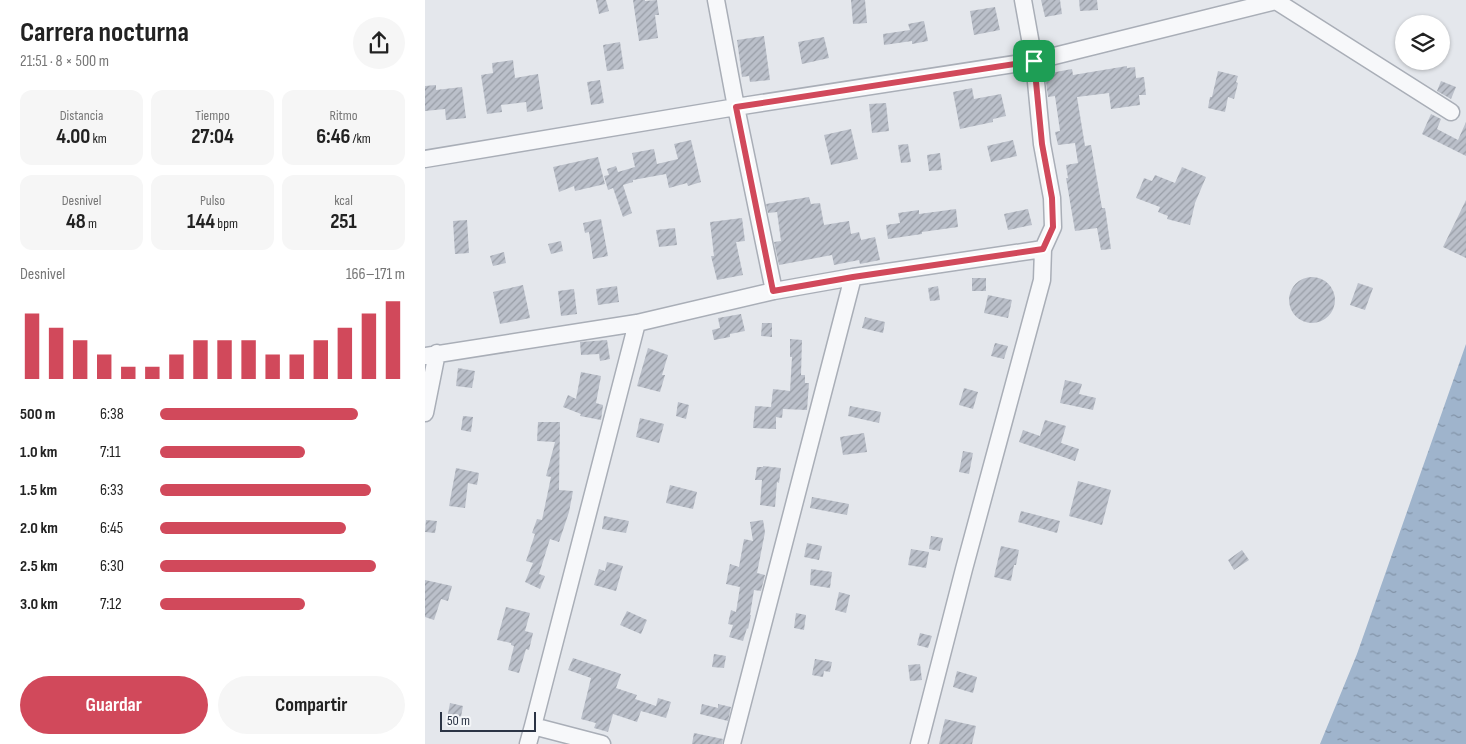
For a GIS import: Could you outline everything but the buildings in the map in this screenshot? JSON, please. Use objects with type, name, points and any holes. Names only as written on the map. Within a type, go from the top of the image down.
[{"type":"street","points":[[716,0],[773,291]]},
{"type":"street","points":[[919,744],[964,569],[1043,280],[1043,249],[1053,227],[1052,198],[1042,144],[1034,61],[1023,0]]},
{"type":"street","points":[[425,158],[1034,61],[1276,0],[1451,112]]},
{"type":"street","points":[[425,413],[431,355],[637,323],[773,291],[853,277],[1043,249]]},
{"type":"street","points":[[732,744],[853,277]]},
{"type":"street","points":[[528,744],[637,323]]},
{"type":"street","points":[[533,726],[602,744]]},
{"type":"water","points":[[1466,344],[1466,744],[1320,744],[1357,654]]},
{"type":"route","points":[[1034,61],[1042,144],[1052,198],[1053,227],[1043,249],[853,277],[773,291],[736,107],[1034,61]]}]
